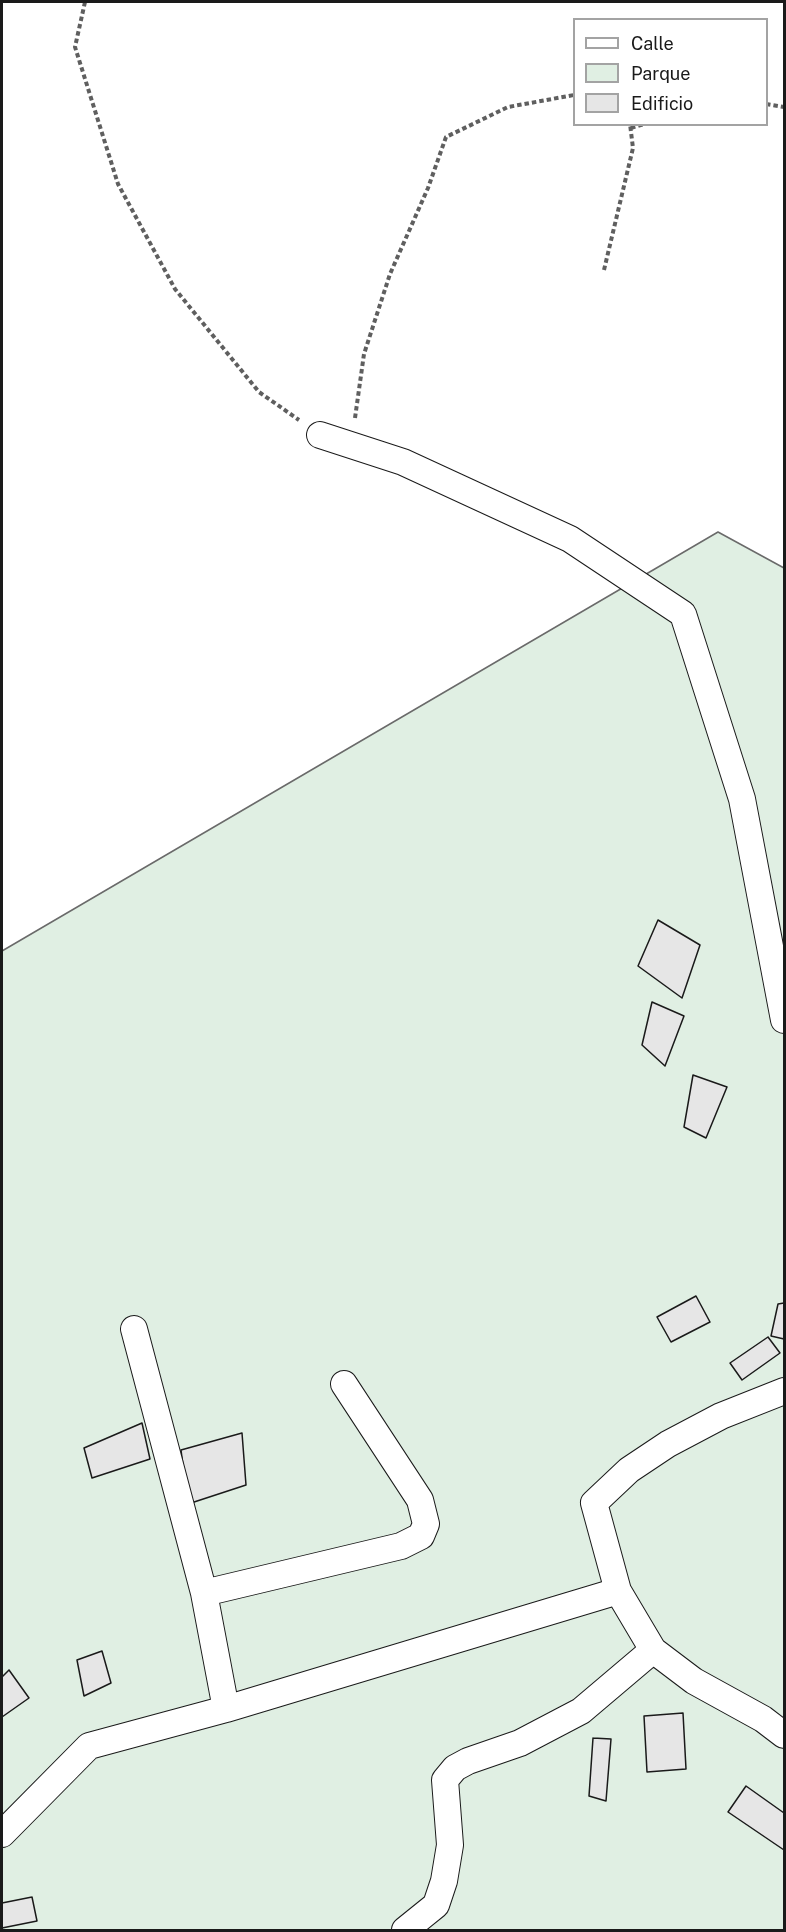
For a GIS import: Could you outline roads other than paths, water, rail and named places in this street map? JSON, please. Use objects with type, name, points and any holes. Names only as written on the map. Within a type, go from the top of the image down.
[{"type":"street","points":[[320,435],[403,462],[570,539],[683,614],[742,798],[784,1020]]},
{"type":"street","points":[[134,1329],[204,1593],[226,1709]]},
{"type":"street","points":[[204,1593],[401,1546],[421,1536],[426,1524],[420,1500],[344,1384]]},
{"type":"street","points":[[784,1391],[721,1416],[668,1444],[629,1470],[594,1503],[618,1591],[653,1650],[694,1682],[763,1719],[784,1735]]},
{"type":"street","points":[[2,1834],[89,1746],[226,1709],[618,1591]]},
{"type":"street","points":[[405,1930],[436,1905],[444,1881],[450,1845],[445,1780],[455,1768],[519,1743],[580,1711],[653,1650]]}]
